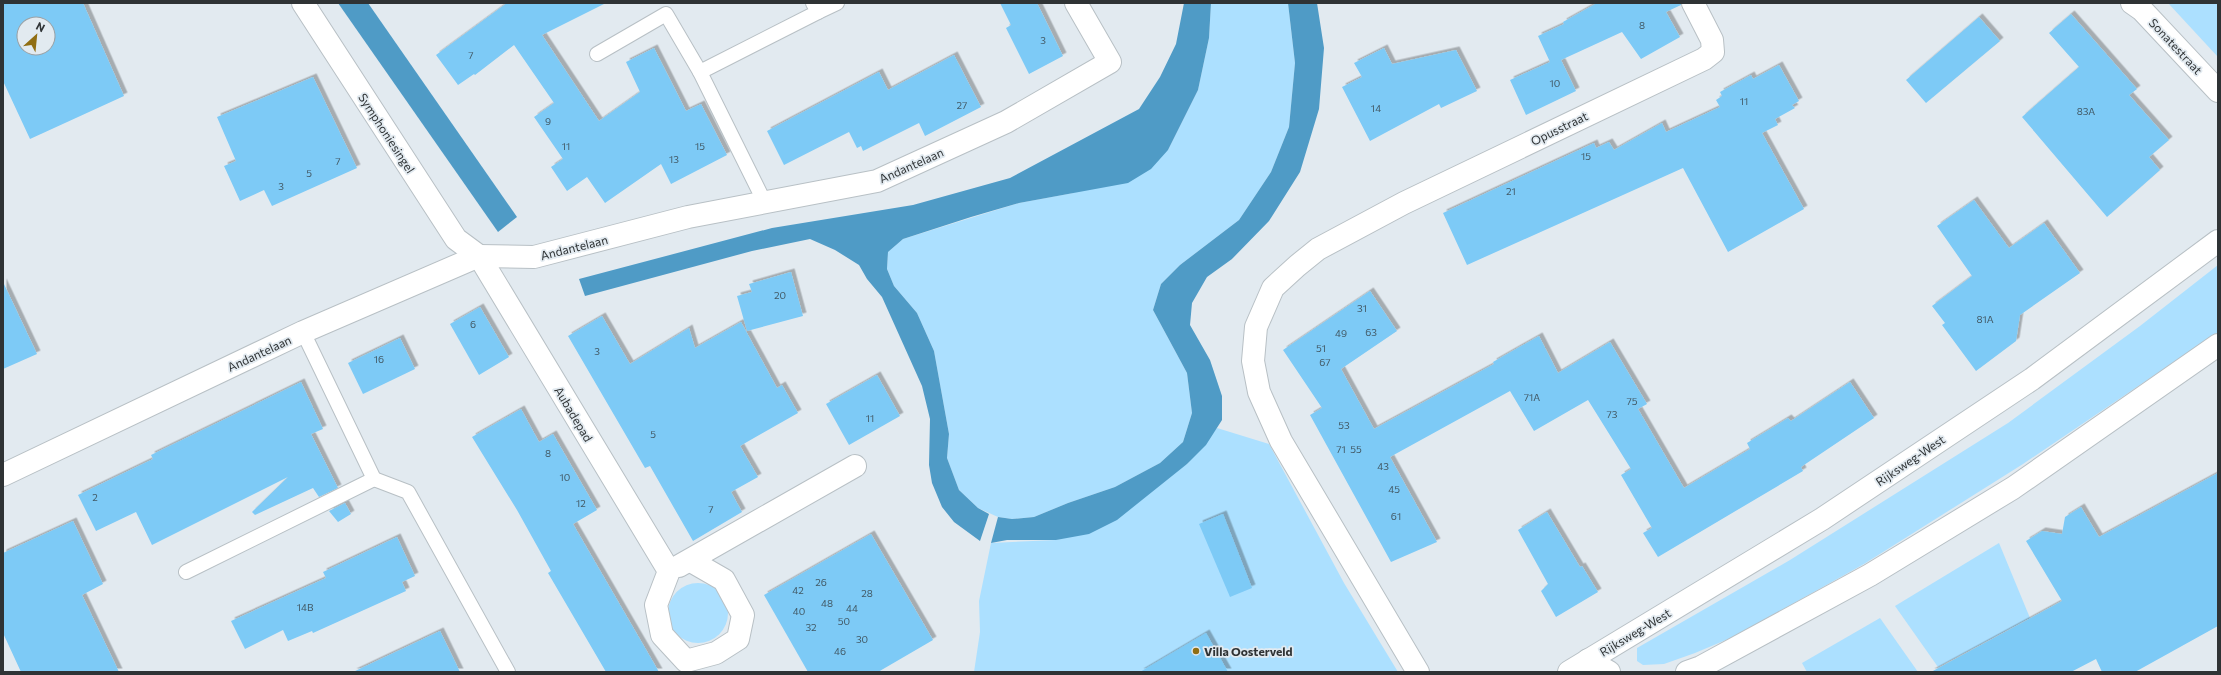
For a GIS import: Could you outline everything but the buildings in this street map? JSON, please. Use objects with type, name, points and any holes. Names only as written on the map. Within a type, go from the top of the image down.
[{"type":"street","name":"Symphoniesingel","points":[[303,3],[456,239],[479,256]]},
{"type":"street","name":"Andantelaan","points":[[3,475],[303,332],[479,256],[534,257],[688,217],[877,181],[1006,122],[1110,62],[1076,3]]},
{"type":"street","name":"Opusstraat","points":[[1418,672],[1281,441],[1259,392],[1253,361],[1256,327],[1273,288],[1318,249],[1404,203],[1704,59],[1713,52],[1712,40],[1693,3]]},
{"type":"street","name":"Sonatestraat","points":[[2132,3],[2142,10],[2218,91]]},
{"type":"street","name":"Rijksweg-West","points":[[1569,672],[1822,519],[2032,378],[2218,241]]},
{"type":"street","name":"Aubadepad","points":[[479,256],[669,571]]},
{"type":"street","points":[[1688,672],[1701,667],[1870,575],[2013,488],[2218,345]]},
{"type":"street","points":[[691,561],[724,580],[744,615],[738,639],[716,653],[686,661],[662,635],[656,605],[669,571],[691,561],[855,466]]},
{"type":"street","name":"Rijksweg-West","points":[[1588,660],[1609,672]]},
{"type":"lane","points":[[700,72],[816,8],[837,3]]},
{"type":"lane","points":[[597,54],[666,14],[700,72],[765,203]]},
{"type":"lane","points":[[303,332],[374,479],[408,492],[508,672]]},
{"type":"lane","points":[[186,572],[374,479]]},
{"type":"shaded area","points":[[338,3],[368,3],[517,217],[498,232]]},
{"type":"shaded area","points":[[1184,3],[1211,3],[1209,38],[1198,90],[1168,150],[1151,169],[1128,183],[1019,203],[971,217],[903,239],[888,252],[887,269],[894,286],[917,313],[934,351],[949,434],[947,458],[959,490],[978,508],[989,514],[980,541],[954,522],[942,507],[932,483],[929,465],[930,419],[922,386],[882,297],[867,279],[859,265],[835,250],[810,239],[752,251],[585,296],[579,279],[772,228],[913,205],[1010,178],[1139,109],[1160,77],[1176,44]]},
{"type":"shaded area","points":[[1211,3],[1288,3],[1295,63],[1289,127],[1271,172],[1239,220],[1180,265],[1161,284],[1153,310],[1187,373],[1192,413],[1183,442],[1160,463],[1115,487],[1068,503],[1034,517],[1012,519],[998,517],[978,508],[959,490],[947,458],[949,434],[934,351],[917,313],[894,286],[887,269],[888,252],[903,239],[1019,203],[1073,193],[1168,150],[1198,90],[1209,38]]},
{"type":"shaded area","points":[[1288,3],[1317,3],[1324,48],[1319,109],[1300,172],[1269,221],[1232,259],[1207,277],[1192,303],[1190,325],[1210,360],[1222,396],[1222,420],[1206,445],[1187,464],[1117,520],[1089,534],[1056,540],[1007,540],[991,543],[998,517],[1012,519],[1034,517],[1068,503],[1115,487],[1160,463],[1183,442],[1192,413],[1187,373],[1153,310],[1161,284],[1180,265],[1239,220],[1271,172],[1289,127],[1295,63]]},
{"type":"shaded area","points":[[2168,3],[2218,3],[2218,57]]},
{"type":"shaded area","points":[[2218,265],[2218,332],[2023,464],[1864,564],[1733,637],[1664,664],[1643,665],[1637,661],[1637,648],[1790,560],[2008,423],[2140,326]]},
{"type":"shaded area","points":[[1217,428],[1269,444],[1344,583],[1398,672],[974,672],[980,632],[979,601],[991,543],[1056,540],[1187,464]]},
{"type":"shaded area","points":[[1999,543],[2030,618],[1938,667],[1895,606]]},
{"type":"shaded area","points":[[698,583],[715,588],[723,596],[728,613],[723,630],[715,638],[698,643],[681,638],[673,630],[668,613],[673,596],[681,588]]},
{"type":"shaded area","points":[[1880,618],[1918,672],[1807,672],[1802,663]]},
{"type":"place","name":"Villa Oosterveld","points":[[1196,651]]}]
